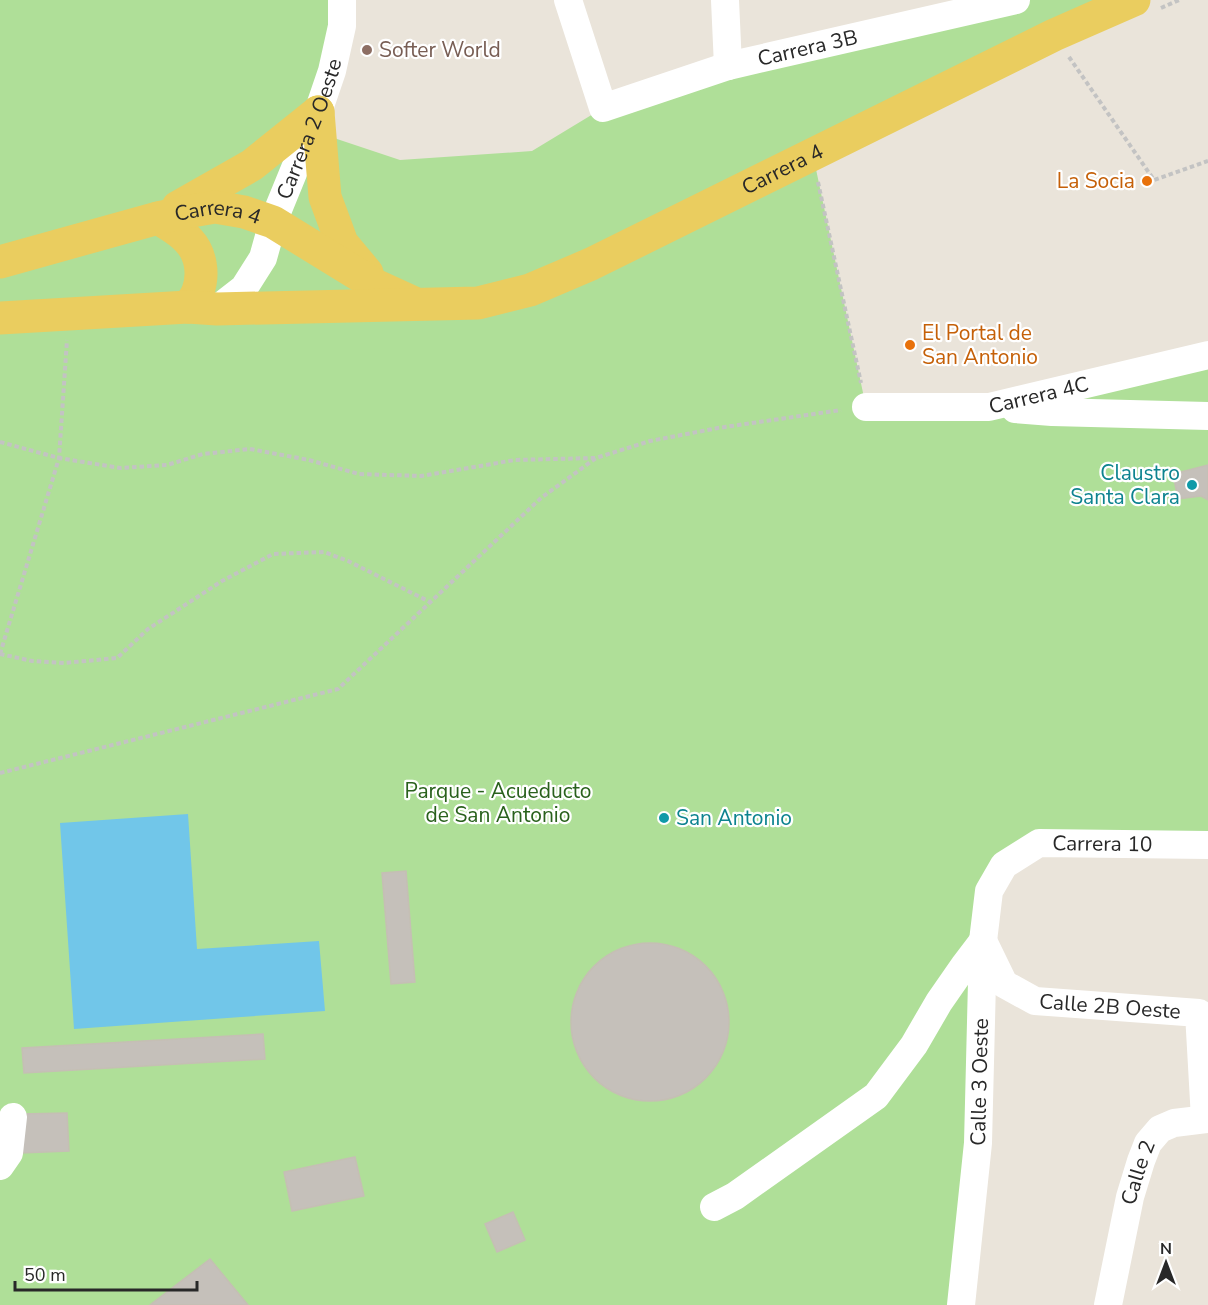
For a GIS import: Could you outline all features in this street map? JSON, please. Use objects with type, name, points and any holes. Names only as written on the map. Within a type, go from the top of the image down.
[{"type":"main road","name":"Carrera 4","points":[[0,318],[203,308],[478,303],[530,290],[591,264],[1054,35],[1134,0]]},
{"type":"main road","points":[[203,308],[198,292],[201,274],[198,256],[189,241],[176,229],[158,218],[252,165],[318,112]]},
{"type":"main road","points":[[318,112],[325,197],[342,243],[377,286]]},
{"type":"main road","name":"Carrera 4","points":[[0,262],[158,218],[215,207],[244,212],[273,222],[377,286],[420,305]]},
{"type":"street","name":"Carrera 2 Oeste","points":[[203,308],[244,288],[263,258],[273,222],[318,112],[332,71],[342,26],[342,0]]},
{"type":"street","name":"Carrera 3B","points":[[568,0],[603,108],[728,66],[1013,0]]},
{"type":"street","points":[[725,0],[728,66]]},
{"type":"street","name":"Carrera 4C","points":[[866,406],[989,406],[1208,355]]},
{"type":"street","points":[[989,406],[1052,412],[1208,416]]},
{"type":"street","name":"Carrera 10","points":[[1004,865],[1039,843],[1208,845]]},
{"type":"street","name":"Calle 3 Oeste","points":[[961,1305],[978,1143],[983,941],[988,891],[1004,865]]},
{"type":"street","points":[[714,1207],[735,1196],[876,1096],[914,1046],[939,1002],[983,941]]},
{"type":"street","name":"Calle 2B Oeste","points":[[983,941],[1004,984],[1035,1001],[1199,1013],[1207,1119]]},
{"type":"street","points":[[0,1166],[9,1153],[13,1117]]},
{"type":"street","name":"Calle 2","points":[[1108,1305],[1130,1197],[1148,1143],[1160,1129],[1174,1123],[1207,1119]]},
{"type":"path","points":[[1065,51],[1154,180],[1208,161]]},
{"type":"path","points":[[0,442],[59,458],[120,468],[167,465],[203,454],[250,450],[309,460],[359,474],[421,476],[515,460],[596,458],[650,441],[718,428],[866,406],[813,154]]},
{"type":"path","points":[[68,329],[59,458],[0,654],[32,661],[64,663],[117,658],[148,629],[222,581],[273,554],[324,552],[348,561],[430,602]]},
{"type":"path","points":[[0,773],[338,689],[541,498],[596,458]]},
{"type":"green space","name":"Parque - Acueducto de San Antonio","points":[[0,0],[342,0],[332,71],[334,138],[400,160],[532,151],[603,108],[1016,0],[1134,0],[813,155],[866,407],[989,407],[1208,355],[1208,845],[1039,843],[1004,865],[961,1305],[0,1305]]},
{"type":"water","points":[[188,814],[197,949],[319,941],[325,1011],[74,1029],[60,823]]},
{"type":"building","name":"Claustro Santa Clara","points":[[1208,465],[1208,500],[1201,496],[1178,499],[1173,474]]},
{"type":"building","points":[[406,871],[415,982],[391,984],[382,873]]},
{"type":"building","points":[[650,943],[680,949],[694,956],[706,966],[716,978],[723,992],[729,1022],[723,1052],[716,1066],[706,1078],[694,1088],[680,1095],[650,1101],[620,1095],[606,1088],[594,1078],[584,1066],[577,1052],[571,1022],[577,992],[584,978],[594,966],[606,956],[620,949]]},
{"type":"building","points":[[263,1034],[265,1059],[24,1073],[22,1048]]},
{"type":"building","points":[[67,1113],[69,1151],[21,1153],[20,1114]]},
{"type":"building","points":[[355,1157],[364,1196],[292,1211],[284,1172]]},
{"type":"building","points":[[513,1212],[525,1240],[497,1252],[485,1224]]},
{"type":"building","points":[[210,1259],[248,1305],[150,1305]]},
{"type":"place","name":"Softer World","points":[[367,50]]},
{"type":"place","name":"La Socia","points":[[1147,181]]},
{"type":"place","name":"El Portal de San Antonio","points":[[910,345]]},
{"type":"place","name":"Claustro Santa Clara","points":[[1192,485]]},
{"type":"place","name":"San Antonio","points":[[664,818]]}]
